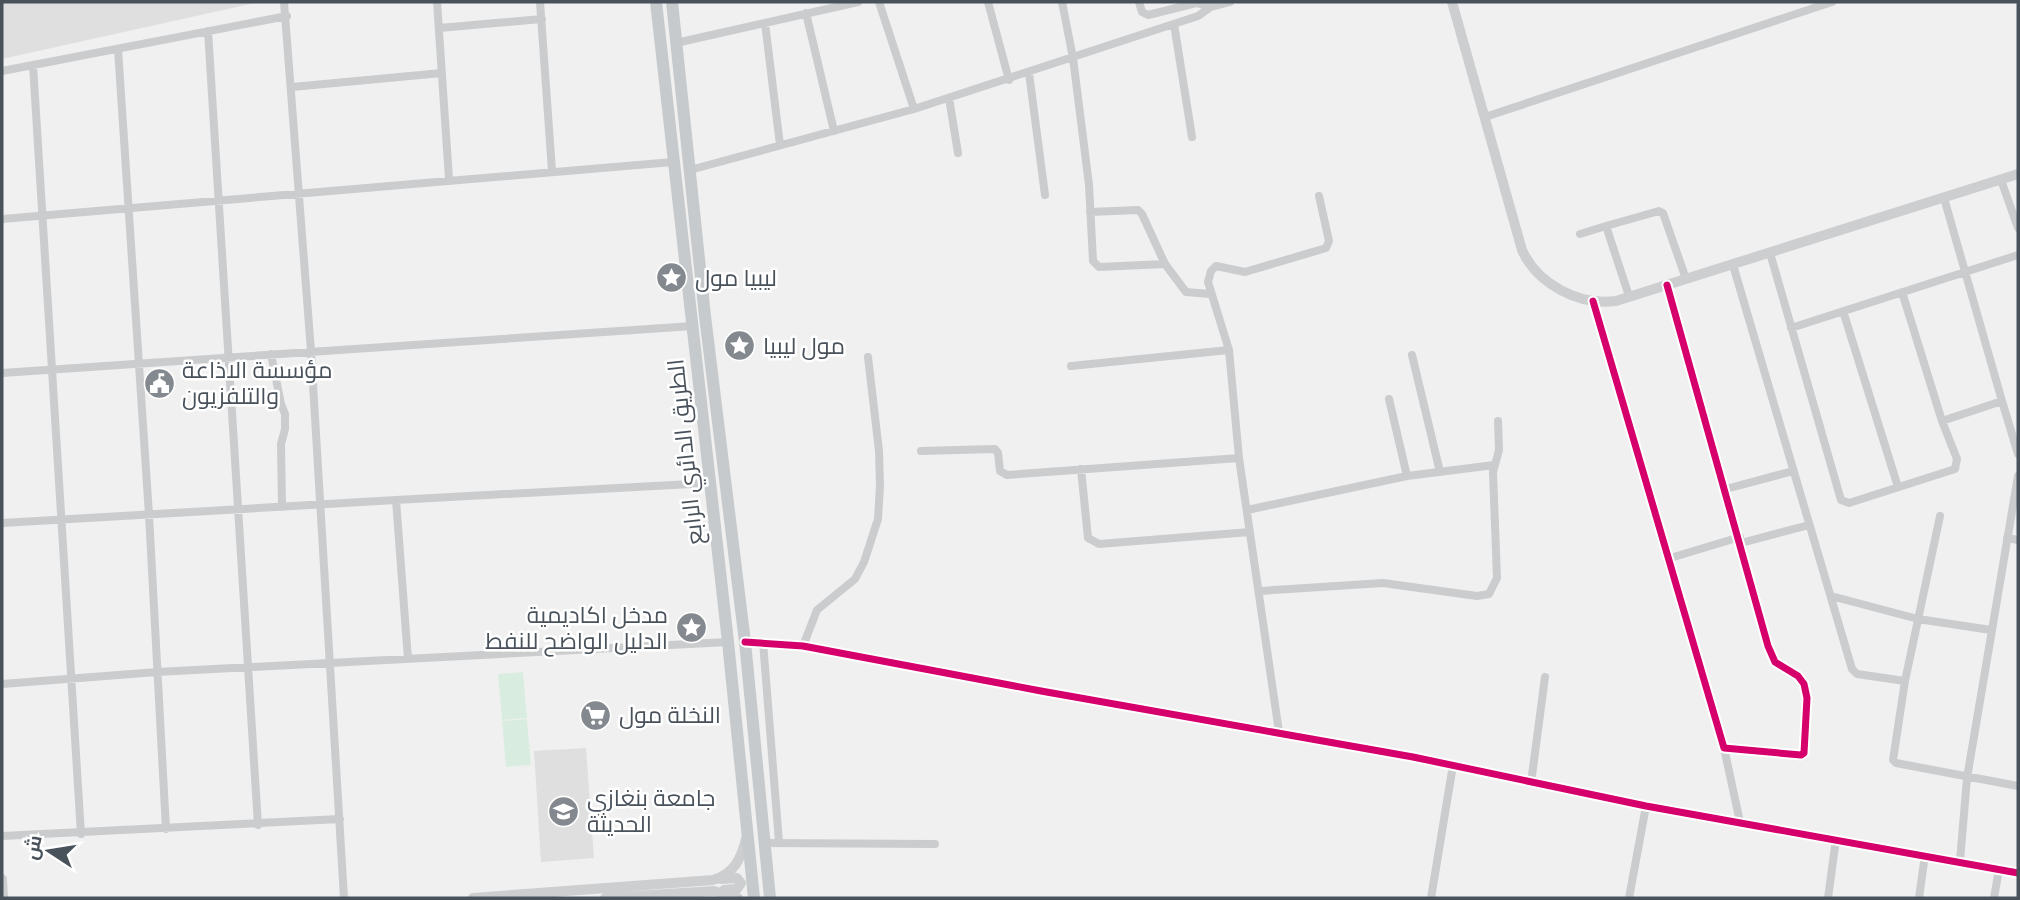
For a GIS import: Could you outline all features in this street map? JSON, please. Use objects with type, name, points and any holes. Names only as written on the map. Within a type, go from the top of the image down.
[{"type":"main road","name":"الطريق الدائري الرابع","points":[[656,2],[754,898]]},
{"type":"main road","name":"الطريق الدائري الرابع","points":[[672,2],[745,642],[770,898]]},
{"type":"main road","points":[[668,109],[683,107]]},
{"type":"street","points":[[284,2],[311,351],[344,898]]},
{"type":"street","points":[[437,2],[449,179]]},
{"type":"street","points":[[541,2],[552,171]]},
{"type":"street","points":[[676,43],[858,2]]},
{"type":"street","points":[[879,2],[914,109]]},
{"type":"street","points":[[988,2],[1009,80]]},
{"type":"street","points":[[1062,2],[1073,58],[1090,212],[1092,259],[1097,266],[1165,264]]},
{"type":"street","points":[[1139,2],[1142,12],[1148,15],[1198,2],[1210,7]]},
{"type":"street","points":[[690,170],[914,109],[1009,80],[1198,16],[1210,7],[1230,2]]},
{"type":"street","points":[[1452,2],[1525,256],[1539,275],[1555,288],[1593,301],[1612,302],[2018,174]]},
{"type":"street","points":[[1485,117],[1832,2]]},
{"type":"street","points":[[806,13],[834,131]]},
{"type":"street","points":[[2,71],[287,16]]},
{"type":"street","points":[[439,28],[542,19]]},
{"type":"street","points":[[765,23],[780,145]]},
{"type":"street","points":[[1174,24],[1192,137]]},
{"type":"street","points":[[208,32],[258,825]]},
{"type":"street","points":[[118,49],[149,515],[166,829]]},
{"type":"street","points":[[33,65],[81,834]]},
{"type":"street","points":[[1029,73],[1045,195]]},
{"type":"street","points":[[292,87],[442,74]]},
{"type":"street","points":[[949,98],[958,153]]},
{"type":"street","points":[[2,219],[673,162]]},
{"type":"street","points":[[2001,180],[2018,228]]},
{"type":"street","points":[[1279,732],[1240,458],[1229,351],[1208,280],[1216,266],[1242,272],[1326,248],[1329,240],[1319,196]]},
{"type":"street","points":[[1944,198],[2018,452]]},
{"type":"street","points":[[1090,212],[1134,208],[1138,210],[1165,264],[1186,292],[1210,294]]},
{"type":"street","points":[[1580,234],[1659,211],[1663,213],[1686,279]]},
{"type":"street","points":[[1606,226],[1629,296]]},
{"type":"street","points":[[1770,253],[1841,499],[1849,503],[1955,468],[1957,459],[1942,421],[1902,292]]},
{"type":"street","points":[[1791,328],[2018,254]]},
{"type":"street","points":[[1733,265],[1853,669],[1857,674],[1905,681]]},
{"type":"street","points":[[1667,285],[1768,646],[1775,662],[1798,676],[1804,684],[1807,698],[1804,752],[1801,755],[1724,748]]},
{"type":"street","points":[[1593,301],[1724,748],[1740,822]]},
{"type":"street","points":[[1843,311],[1898,487]]},
{"type":"street","points":[[2,373],[693,326]]},
{"type":"street","points":[[1071,366],[1229,351]]},
{"type":"street","points":[[271,354],[285,414],[281,444],[282,507]]},
{"type":"street","points":[[1412,355],[1440,472]]},
{"type":"street","points":[[803,646],[817,610],[855,579],[864,562],[878,519],[879,451],[867,357]]},
{"type":"street","points":[[1389,399],[1407,477]]},
{"type":"street","points":[[1942,421],[2002,401]]},
{"type":"street","points":[[1260,591],[1383,583],[1472,596],[1485,596],[1492,591],[1497,578],[1494,465],[1499,450],[1498,421]]},
{"type":"street","points":[[921,451],[995,449],[1000,471],[1007,475],[1240,458]]},
{"type":"street","points":[[1247,510],[1407,477],[1494,465]]},
{"type":"street","points":[[1082,469],[1088,538],[1093,542],[1099,544],[1250,532]]},
{"type":"street","points":[[1726,489],[1793,471]]},
{"type":"street","points":[[1960,861],[1967,778],[2018,476]]},
{"type":"street","points":[[2,523],[709,483]]},
{"type":"street","points":[[396,500],[408,659]]},
{"type":"street","points":[[1940,516],[1905,681],[1894,762],[2018,786]]},
{"type":"street","points":[[1667,559],[1809,525]]},
{"type":"street","points":[[2007,538],[2018,540]]},
{"type":"street","points":[[1831,596],[1918,619],[1991,630]]},
{"type":"street","points":[[2,684],[157,672],[728,642]]},
{"type":"street","points":[[745,642],[803,646],[1279,732],[1646,806],[1836,838],[2018,873]]},
{"type":"street","points":[[763,642],[779,842]]},
{"type":"street","points":[[1531,783],[1545,677]]},
{"type":"street","points":[[1432,898],[1453,765]]},
{"type":"street","points":[[1629,898],[1646,806]]},
{"type":"street","points":[[2,836],[340,819]]},
{"type":"street","points":[[605,898],[715,885],[737,864],[747,836]]},
{"type":"street","points":[[1828,898],[1836,838]]},
{"type":"street","points":[[764,843],[935,844]]},
{"type":"street","points":[[1919,898],[1925,855]]},
{"type":"street","points":[[1994,898],[1999,869]]},
{"type":"street","points":[[2,878],[3,898]]},
{"type":"street","points":[[473,898],[715,885],[738,898]]},
{"type":"shaded area","points":[[2,2],[259,2],[2,59]]},
{"type":"shaded area","name":"جامعة بنغازي الحديثة","points":[[586,748],[594,858],[541,862],[534,751]]},
{"type":"green space","points":[[523,672],[527,718],[502,720],[498,674]]},
{"type":"green space","points":[[527,719],[531,765],[506,767],[502,721]]},
{"type":"cycle path","points":[[1593,301],[1724,748],[1801,755],[1804,753],[1807,698],[1804,684],[1798,676],[1775,662],[1768,646],[1667,285]]},
{"type":"cycle path","points":[[745,642],[803,646],[1413,757],[1646,806],[2018,873]]},
{"type":"place","name":"ليبيا مول","points":[[672,278]]},
{"type":"place","name":"مول ليبيا","points":[[740,346]]},
{"type":"place","name":"مؤسسة الاذاعة والتلفزيون","points":[[159,383]]},
{"type":"place","name":"مدخل اكاديمية الدليل الواضح للنفط","points":[[691,628]]},
{"type":"place","name":"النخلة مول","points":[[596,715]]},
{"type":"place","name":"جامعة بنغازي الحديثة","points":[[564,811]]}]
